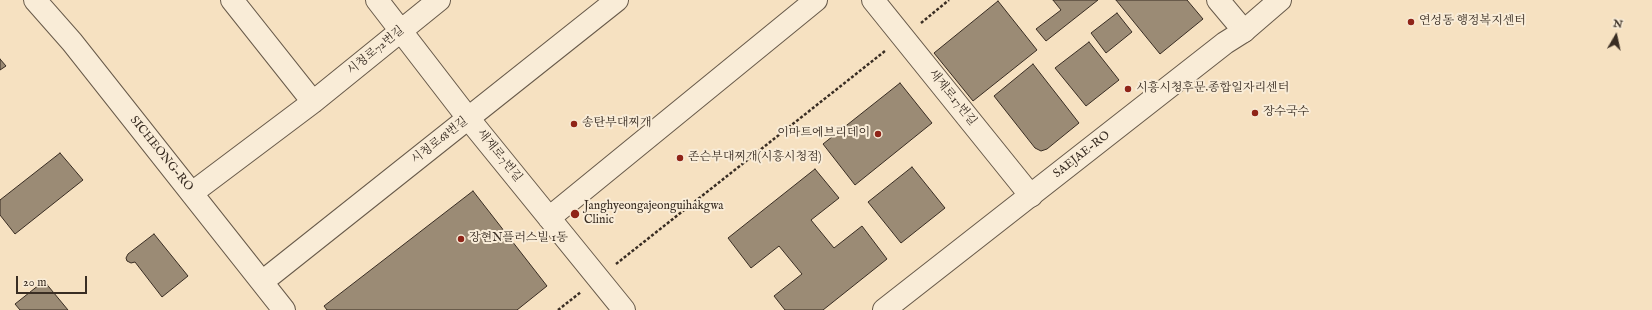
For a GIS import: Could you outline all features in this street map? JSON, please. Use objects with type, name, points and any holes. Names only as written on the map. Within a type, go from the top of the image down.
[{"type":"street","name":"SICHEONG-RO","points":[[35,0],[72,42],[284,310]]},
{"type":"street","points":[[232,0],[313,102]]},
{"type":"street","name":"새재로7번길","points":[[377,0],[468,118],[624,310]]},
{"type":"street","name":"시청로72번길","points":[[192,192],[313,102],[439,0]]},
{"type":"street","name":"시청로68번길","points":[[262,282],[617,0]]},
{"type":"street","points":[[549,218],[816,0]]},
{"type":"street","name":"새재로17번길","points":[[873,0],[1031,196]]},
{"type":"street","points":[[1218,0],[1244,31]]},
{"type":"street","name":"SAEJAE-RO","points":[[884,310],[1225,43],[1244,31],[1280,0]]},
{"type":"path","points":[[558,310],[949,0]]},
{"type":"building","points":[[1053,0],[1098,0],[1046,41],[1036,29],[1061,10]]},
{"type":"building","points":[[1116,0],[1187,0],[1203,19],[1160,54]]},
{"type":"building","points":[[998,1],[1037,50],[973,101],[934,53]]},
{"type":"building","points":[[1117,13],[1132,32],[1106,53],[1091,33]]},
{"type":"building","points":[[1089,42],[1119,80],[1086,106],[1055,68]]},
{"type":"building","points":[[0,59],[6,66],[0,70]]},
{"type":"building","points":[[1033,64],[1079,123],[1047,149],[1041,151],[1035,148],[994,96]]},
{"type":"building","points":[[900,83],[932,123],[855,185],[823,144]]},
{"type":"building","points":[[60,153],[83,180],[15,234],[0,215],[0,200]]},
{"type":"building","points":[[912,167],[945,208],[901,243],[868,202]]},
{"type":"building","points":[[815,169],[839,198],[811,220],[834,248],[862,226],[887,259],[823,310],[785,310],[774,296],[802,274],[779,246],[751,268],[728,238]]},
{"type":"building","name":"장현N플러스빌 1동","points":[[473,191],[547,286],[517,310],[327,310],[324,306]]},
{"type":"building","points":[[154,234],[188,276],[162,297],[135,262],[131,263],[127,261],[126,258],[128,254]]},
{"type":"building","points":[[44,281],[68,310],[20,310],[15,304]]},
{"type":"place","name":"연성동 행정복지센터","points":[[1411,22]]},
{"type":"place","name":"시흥시청후문.종합일자리센터","points":[[1128,89]]},
{"type":"place","name":"장수국수","points":[[1255,113]]},
{"type":"place","name":"송탄부대찌개","points":[[574,124]]},
{"type":"place","name":"이마트에브리데이","points":[[878,134]]},
{"type":"place","name":"존슨부대찌개(시흥시청점)","points":[[680,158]]},
{"type":"place","name":"Janghyeongajeonguihakgwa Clinic","points":[[575,214]]},
{"type":"place","name":"장현N플러스빌 1동","points":[[461,239]]}]
